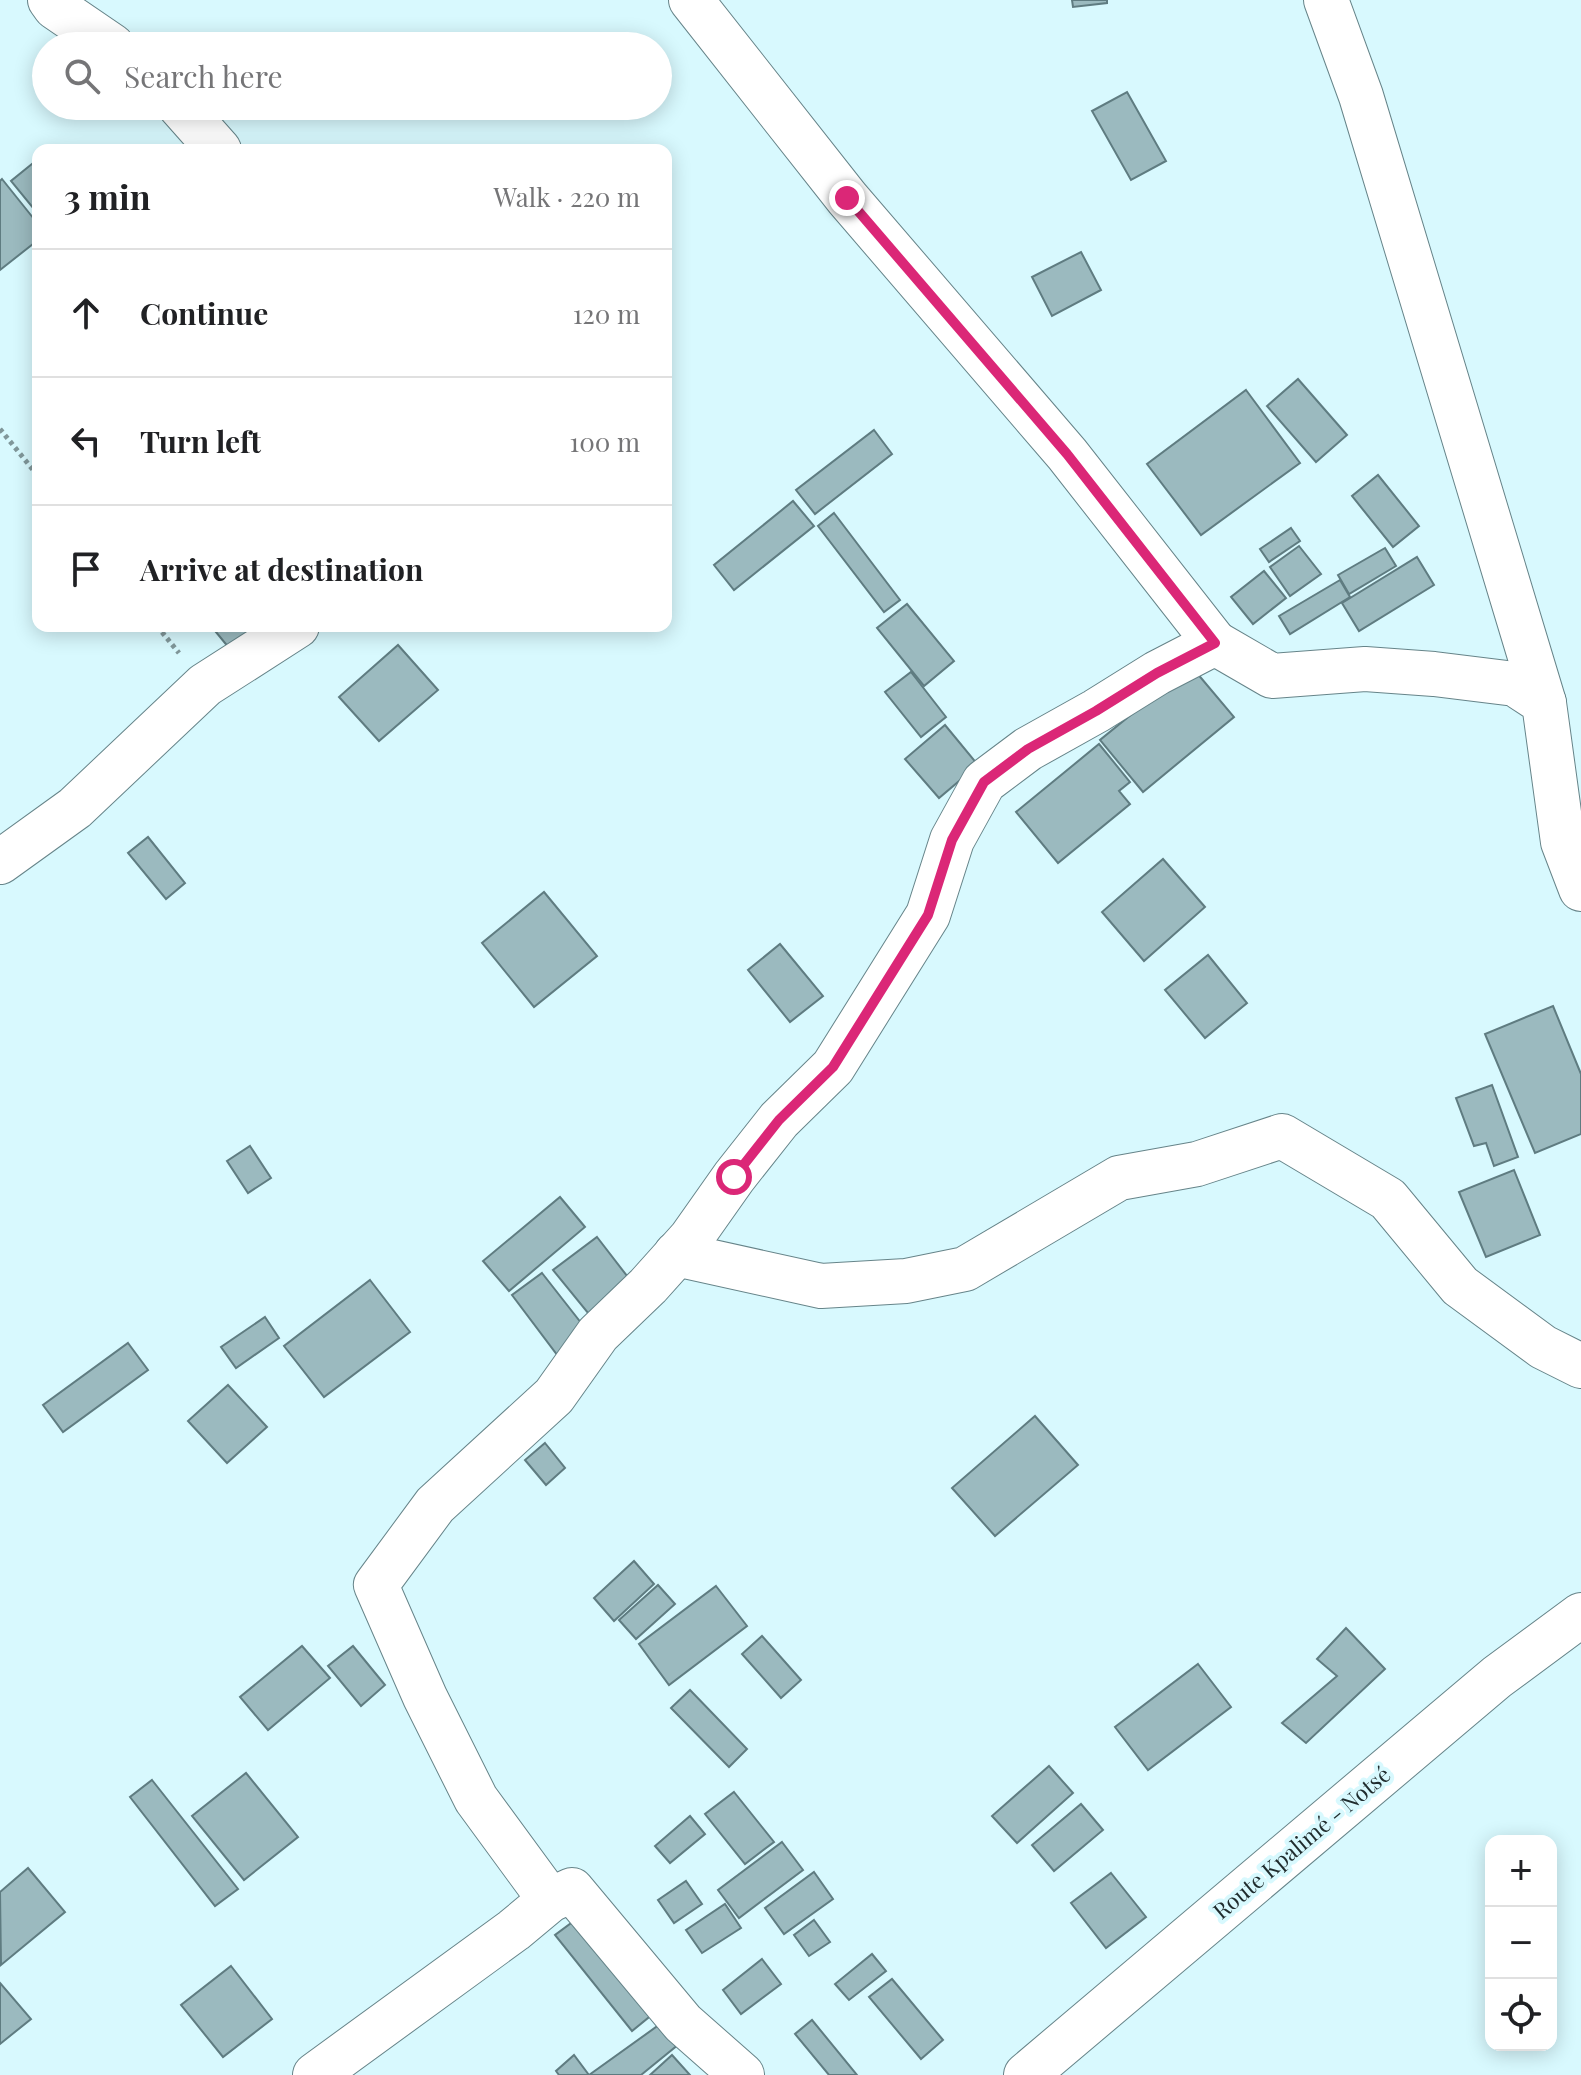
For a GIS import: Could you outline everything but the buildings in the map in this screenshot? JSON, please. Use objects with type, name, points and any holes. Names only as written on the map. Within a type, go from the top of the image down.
[{"type":"street","points":[[50,0],[55,7],[92,32]]},
{"type":"street","points":[[691,0],[847,198],[1067,454],[1215,643],[1272,676],[1365,669],[1434,674],[1515,684],[1544,703]]},
{"type":"street","points":[[1326,0],[1361,96],[1544,703],[1563,842],[1581,889]]},
{"type":"street","points":[[192,120],[214,144]]},
{"type":"street","points":[[0,862],[75,808],[205,685],[288,632]]},
{"type":"street","points":[[550,1900],[476,1799],[425,1697],[376,1585],[435,1505],[554,1396],[598,1334],[648,1286],[691,1238],[779,1120],[833,1067],[928,915],[952,840],[984,782],[1028,749],[1157,673],[1215,643]]},
{"type":"street","points":[[676,1254],[821,1286],[906,1281],[965,1269],[1119,1178],[1197,1164],[1282,1136],[1388,1199],[1460,1286],[1543,1347],[1581,1366]]},
{"type":"street","name":"Route Kpalimé - Notsé","points":[[1026,2075],[1497,1677],[1581,1615]]},
{"type":"street","points":[[315,2075],[514,1930],[550,1900],[572,1890],[683,2023],[742,2075]]},
{"type":"path","points":[[0,429],[32,469]]},
{"type":"route","points":[[734,1177],[779,1120],[833,1067],[928,915],[952,840],[984,782],[1028,749],[1157,673],[1215,643],[1067,454],[847,198]]}]
